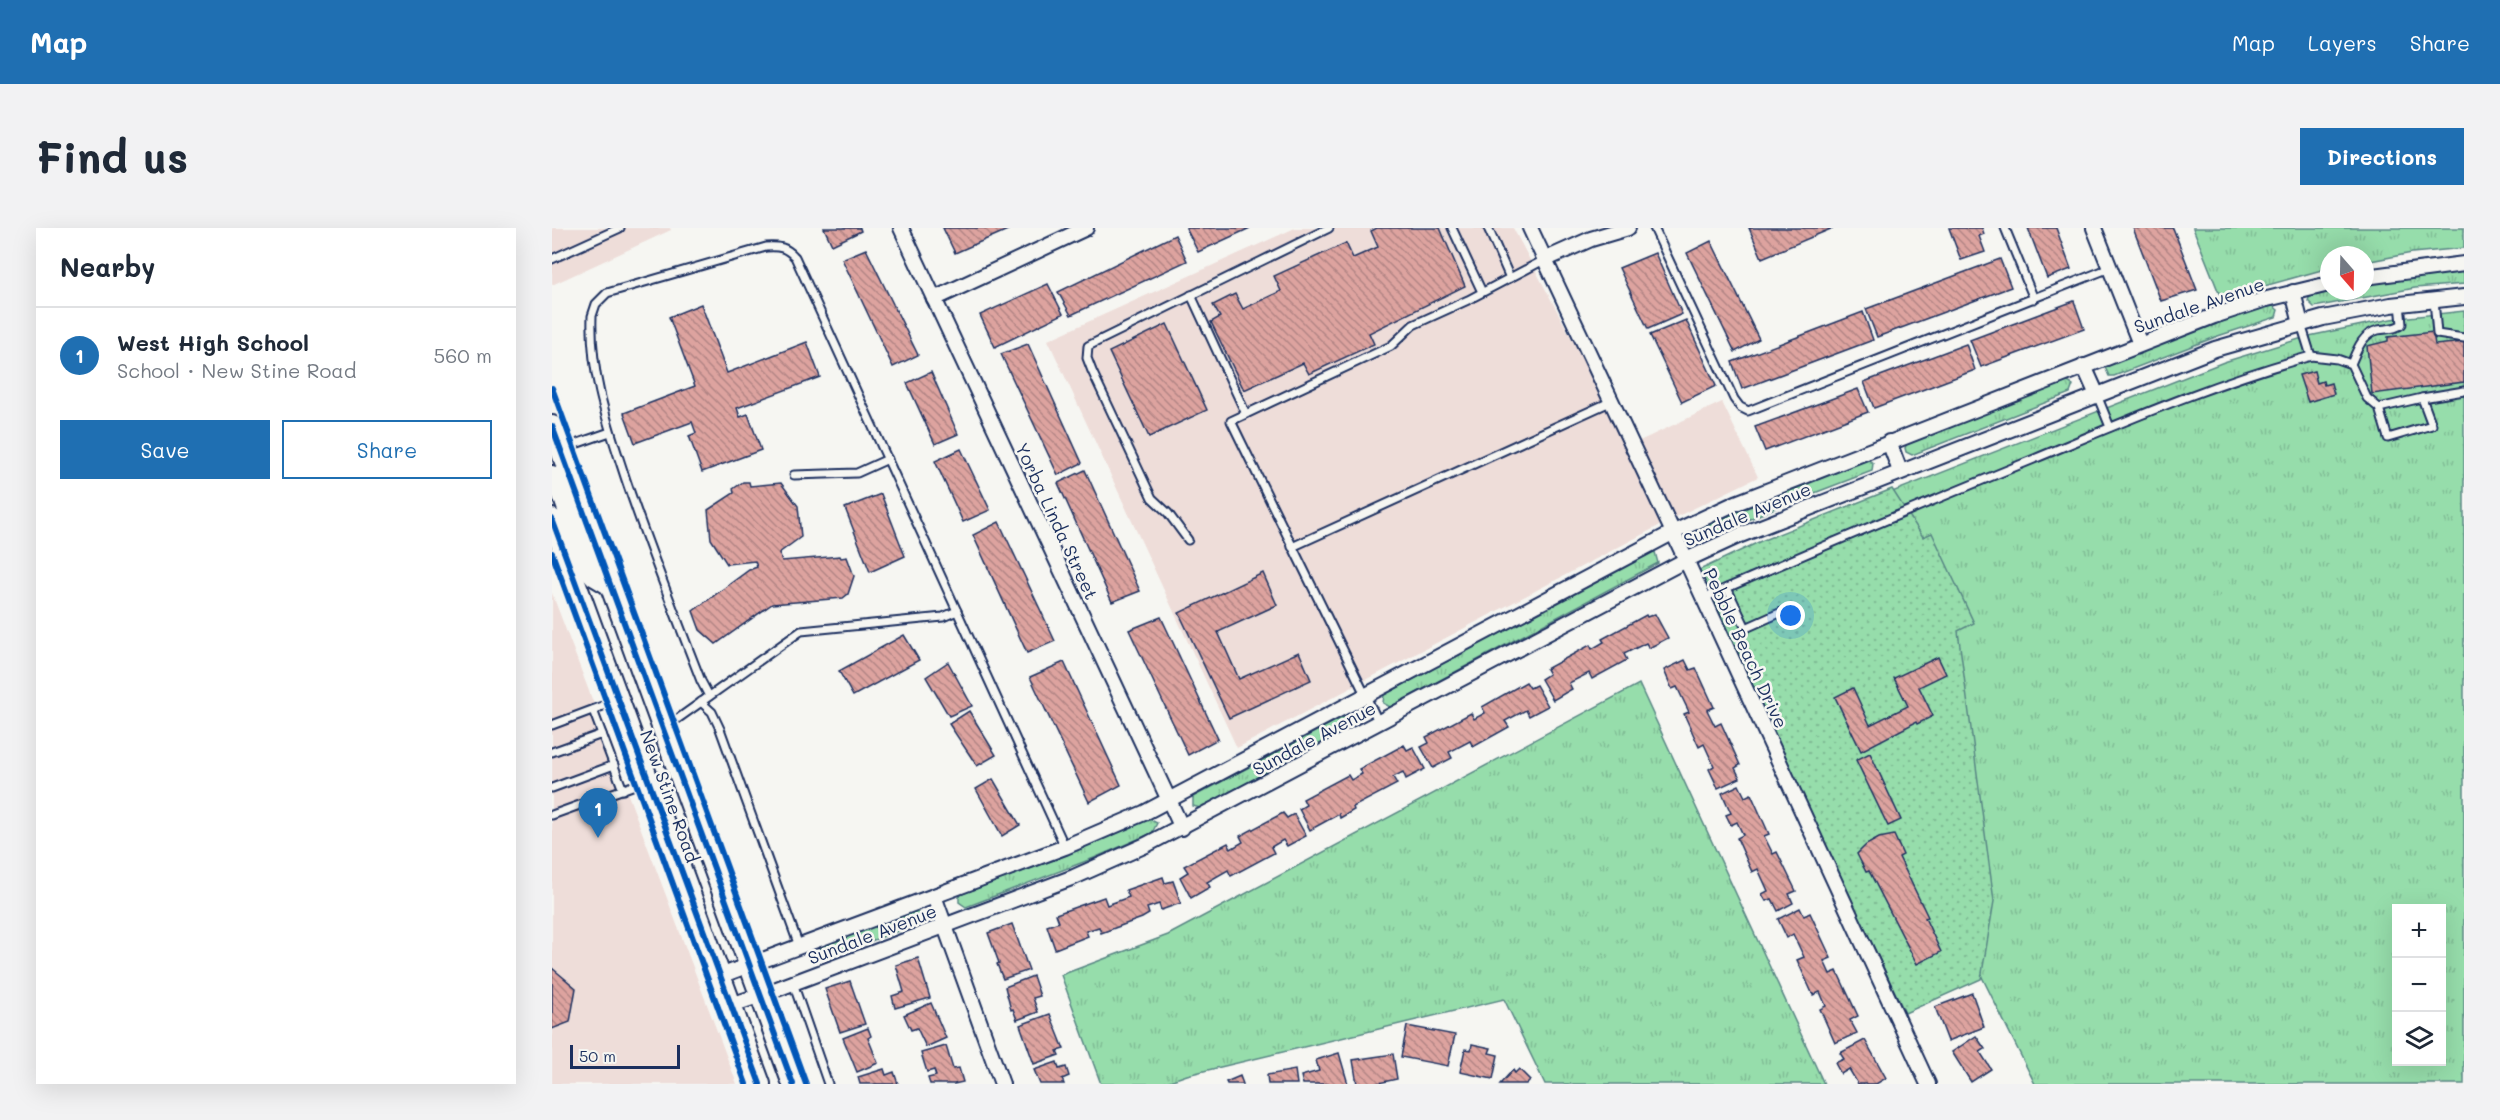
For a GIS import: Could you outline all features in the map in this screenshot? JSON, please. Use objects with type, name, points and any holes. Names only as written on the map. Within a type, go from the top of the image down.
[{"type":"main road","name":"New Stine Road","points":[[556,440],[793,1084]]},
{"type":"main road","points":[[552,476],[559,484],[589,569],[594,576],[610,585]]},
{"type":"main road","name":"New Stine Road","points":[[552,519],[759,1084]]},
{"type":"street","name":"Yorba Linda Street","points":[[901,228],[1182,828]]},
{"type":"street","points":[[934,298],[1086,228]]},
{"type":"street","name":"Pebble Beach Drive","points":[[1530,228],[1928,1084]]},
{"type":"street","points":[[1544,260],[1591,239],[1628,228]]},
{"type":"street","points":[[2094,228],[2140,344]]},
{"type":"street","points":[[2374,276],[2464,264]]},
{"type":"street","name":"Sundale Avenue","points":[[720,976],[1065,847],[1168,801],[1672,533],[1736,503],[2214,316],[2320,286]]},
{"type":"street","name":"Sundale Avenue","points":[[2293,292],[2301,324]]},
{"type":"street","name":"Sundale Avenue","points":[[731,1005],[1074,877],[1182,828],[1686,560],[1781,518],[2215,349],[2301,324],[2400,304],[2464,297]]},
{"type":"street","points":[[2084,366],[2097,394]]},
{"type":"street","points":[[1889,442],[1900,471]]},
{"type":"street","points":[[934,896],[1002,1084]]},
{"type":"lane","points":[[552,259],[620,228]]},
{"type":"lane","points":[[1188,540],[1168,513],[1152,498],[1087,358],[1089,346],[1329,228]]},
{"type":"lane","points":[[1452,228],[1482,292]]},
{"type":"lane","points":[[1488,228],[1510,278]]},
{"type":"lane","points":[[1654,228],[1734,399],[1740,407],[1748,411],[2110,268]]},
{"type":"lane","points":[[2005,228],[2034,299]]},
{"type":"lane","points":[[709,696],[658,573],[610,432],[599,396],[591,327],[592,316],[602,297],[607,293],[766,247],[778,246],[787,249],[795,257],[1065,847]]},
{"type":"lane","points":[[1379,723],[1231,421],[1391,346],[1413,325],[1544,260]]},
{"type":"lane","points":[[1191,296],[1246,414]]},
{"type":"lane","points":[[2434,300],[2437,334],[2464,338]]},
{"type":"lane","points":[[2351,364],[2360,344],[2367,336],[2377,330],[2398,327],[2402,324],[2400,304]]},
{"type":"lane","points":[[2301,324],[2311,356]]},
{"type":"lane","points":[[1704,598],[1813,550],[2110,427],[2236,378],[2311,356],[2337,359],[2351,364],[2367,398],[2379,408],[2388,438],[2432,425],[2422,398]]},
{"type":"lane","points":[[2379,408],[2464,391]]},
{"type":"lane","points":[[2097,394],[2110,427]]},
{"type":"lane","points":[[1292,547],[1610,402]]},
{"type":"lane","points":[[556,440],[610,432]]},
{"type":"lane","points":[[794,475],[857,473],[888,459]]},
{"type":"lane","points":[[1727,588],[1746,628],[1785,611]]},
{"type":"lane","points":[[661,726],[676,720],[801,631],[943,617],[957,611]]},
{"type":"lane","points":[[552,725],[618,700]]},
{"type":"lane","points":[[701,702],[712,712],[720,729],[799,946]]},
{"type":"lane","points":[[592,710],[623,790]]},
{"type":"lane","points":[[552,752],[602,734]]},
{"type":"lane","points":[[552,788],[614,765]]},
{"type":"lane","points":[[552,815],[648,781]]},
{"type":"lane","points":[[793,983],[828,1084]]},
{"type":"shaded area","points":[[552,228],[670,228],[671,230],[552,285]]},
{"type":"shaded area","points":[[1295,228],[1513,228],[1629,446],[1722,402],[1758,477],[1668,521],[1237,748],[1048,340]]},
{"type":"shaded area","points":[[552,593],[737,1084],[552,1084]]},
{"type":"green space","points":[[2193,228],[2464,228],[2464,248],[2412,253],[2374,260],[2374,246],[2320,246],[2320,270],[2221,298]]},
{"type":"green space","points":[[2464,271],[2464,284],[2415,288],[2374,296],[2374,283]]},
{"type":"green space","points":[[2320,292],[2320,300],[2351,300],[2314,307],[2308,301],[2310,295]]},
{"type":"green space","points":[[2271,304],[2278,310],[2276,317],[2218,336],[2114,376],[2109,376],[2105,367],[2112,362]]},
{"type":"green space","points":[[2464,311],[2464,1084],[2035,1084],[1982,977],[1914,1006],[1762,543],[2224,362],[2309,336],[2391,319]]},
{"type":"green space","points":[[2066,381],[2073,385],[2070,393],[1912,455],[1906,452],[1907,443]]},
{"type":"green space","points":[[1866,458],[1873,463],[1872,471],[1770,510],[1703,540],[1696,537],[1698,528]]},
{"type":"green space","points":[[1892,489],[1923,537],[1932,533],[1974,623],[1958,631],[1994,901],[1981,979],[1905,1013],[1695,572],[1761,541]]},
{"type":"green space","points":[[1652,551],[1655,552],[1658,563],[1390,707],[1383,703],[1384,695]]},
{"type":"green space","points":[[1639,684],[1824,1084],[1545,1084],[1504,999],[1187,1075],[1161,1084],[1101,1084],[1061,975],[1168,935]]},
{"type":"green space","points":[[1343,717],[1350,719],[1351,728],[1200,808],[1193,806],[1193,797]]},
{"type":"green space","points":[[1149,819],[1157,823],[1152,833],[966,907],[959,902],[962,894],[1054,860]]},
{"type":"green space","points":[[913,910],[921,916],[919,924],[823,958],[822,950],[818,946]]},
{"type":"building","points":[[824,228],[860,228],[861,231],[832,245]]},
{"type":"building","points":[[943,228],[1012,228],[955,253]]},
{"type":"building","points":[[1186,228],[1250,228],[1198,252]]},
{"type":"building","points":[[1377,228],[1440,228],[1465,286],[1369,333],[1374,344],[1309,374],[1303,363],[1244,390],[1211,322],[1220,317],[1213,305],[1235,294],[1243,309],[1281,291],[1274,276],[1346,243],[1353,258],[1378,247],[1371,231]]},
{"type":"building","points":[[1749,228],[1833,228],[1762,258]]},
{"type":"building","points":[[1949,228],[1982,228],[1984,234],[1979,236],[1985,252],[1961,260]]},
{"type":"building","points":[[2028,228],[2056,228],[2071,269],[2047,278]]},
{"type":"building","points":[[2133,228],[2173,228],[2197,290],[2161,301]]},
{"type":"building","points":[[1175,235],[1187,261],[1071,315],[1058,292]]},
{"type":"building","points":[[1711,241],[1759,339],[1735,352],[1687,253]]},
{"type":"building","points":[[866,249],[918,355],[893,367],[842,259]]},
{"type":"building","points":[[1655,253],[1682,314],[1648,329],[1619,268]]},
{"type":"building","points":[[2000,259],[2011,287],[1877,337],[1866,309]]},
{"type":"building","points":[[1048,284],[1063,314],[995,347],[980,315]]},
{"type":"building","points":[[2074,301],[2084,329],[1981,367],[1970,340]]},
{"type":"building","points":[[701,304],[727,373],[807,342],[820,377],[737,408],[740,417],[748,414],[761,450],[702,472],[689,436],[696,433],[692,422],[635,443],[624,413],[695,386],[669,317]]},
{"type":"building","points":[[1863,312],[1873,340],[1742,389],[1732,362]]},
{"type":"building","points":[[1686,320],[1716,386],[1682,402],[1650,335]]},
{"type":"building","points":[[1167,324],[1207,410],[1149,437],[1109,352]]},
{"type":"building","points":[[2433,332],[2435,345],[2464,342],[2464,382],[2372,394],[2367,346],[2388,341],[2388,337]]},
{"type":"building","points":[[1028,344],[1082,463],[1058,475],[1001,354]]},
{"type":"building","points":[[1966,344],[1975,370],[1874,408],[1864,382]]},
{"type":"building","points":[[2314,371],[2317,383],[2323,381],[2324,385],[2331,383],[2334,394],[2308,402],[2299,375]]},
{"type":"building","points":[[931,372],[958,434],[935,444],[907,383]]},
{"type":"building","points":[[1858,389],[1868,412],[1765,451],[1755,427]]},
{"type":"building","points":[[961,449],[990,510],[963,522],[935,461]]},
{"type":"building","points":[[1085,470],[1140,591],[1112,602],[1058,483]]},
{"type":"building","points":[[743,482],[749,482],[750,486],[781,483],[798,506],[801,537],[779,553],[782,561],[847,557],[854,576],[848,594],[843,598],[772,604],[716,644],[700,630],[693,611],[749,570],[757,567],[755,561],[727,564],[711,539],[708,510],[734,493],[733,489]]},
{"type":"building","points":[[881,494],[905,556],[870,572],[845,508]]},
{"type":"building","points":[[999,522],[1055,641],[1027,653],[973,535]]},
{"type":"building","points":[[1263,573],[1277,605],[1218,632],[1239,679],[1299,652],[1311,680],[1229,718],[1179,613]]},
{"type":"building","points":[[1655,614],[1668,638],[1649,648],[1646,643],[1624,654],[1627,660],[1592,679],[1589,673],[1569,683],[1572,689],[1553,700],[1541,679],[1549,674],[1546,669],[1590,645],[1592,649],[1604,642],[1602,639],[1646,615],[1647,617]]},
{"type":"building","points":[[1161,617],[1218,739],[1188,755],[1129,630]]},
{"type":"building","points":[[904,635],[919,660],[853,696],[839,671]]},
{"type":"building","points":[[1938,657],[1946,674],[1919,687],[1933,716],[1917,724],[1916,722],[1861,751],[1835,697],[1853,688],[1870,725],[1908,706],[1894,678]]},
{"type":"building","points":[[1685,660],[1690,670],[1696,668],[1714,707],[1707,710],[1715,726],[1721,723],[1740,765],[1735,768],[1740,778],[1718,788],[1709,769],[1714,766],[1704,744],[1699,747],[1684,714],[1689,712],[1677,687],[1672,689],[1664,670]]},
{"type":"building","points":[[948,662],[972,706],[949,716],[926,677]]},
{"type":"building","points":[[1064,662],[1121,785],[1089,802],[1030,677]]},
{"type":"building","points":[[1526,682],[1530,688],[1536,685],[1548,706],[1529,716],[1526,710],[1505,721],[1509,727],[1473,747],[1470,741],[1449,752],[1452,758],[1433,768],[1421,747],[1429,743],[1426,737],[1471,713],[1474,719],[1485,713],[1482,707]]},
{"type":"building","points":[[969,711],[996,755],[977,766],[949,724]]},
{"type":"building","points":[[1404,745],[1407,750],[1413,747],[1425,769],[1406,779],[1403,772],[1393,777],[1397,784],[1353,807],[1354,810],[1340,818],[1339,814],[1310,830],[1299,809],[1306,805],[1303,799],[1348,775],[1351,780],[1362,774],[1359,769]]},
{"type":"building","points":[[1870,753],[1901,820],[1888,826],[1856,760]]},
{"type":"building","points":[[993,779],[1020,825],[1002,836],[976,789]]},
{"type":"building","points":[[1739,785],[1745,797],[1751,794],[1769,834],[1764,836],[1773,854],[1777,852],[1796,891],[1789,894],[1793,903],[1778,911],[1772,899],[1766,901],[1762,894],[1768,891],[1758,869],[1752,872],[1737,838],[1743,835],[1737,822],[1731,825],[1726,815],[1731,813],[1722,793]]},
{"type":"building","points":[[1283,813],[1287,818],[1294,814],[1306,836],[1287,846],[1283,840],[1271,847],[1274,853],[1231,876],[1228,870],[1207,882],[1210,887],[1191,898],[1180,877],[1188,872],[1184,866],[1228,843],[1231,849],[1243,842],[1240,836]]},
{"type":"building","points":[[1894,835],[1903,855],[1899,857],[1928,917],[1925,918],[1941,952],[1917,964],[1869,871],[1866,872],[1857,854],[1866,845],[1879,838]]},
{"type":"building","points":[[1163,877],[1165,883],[1173,881],[1181,903],[1161,910],[1159,904],[1147,908],[1149,914],[1142,918],[1101,933],[1099,927],[1086,931],[1088,936],[1055,949],[1047,926],[1059,922],[1056,914],[1104,897],[1107,905],[1129,897],[1126,890]]},
{"type":"building","points":[[1800,908],[1804,916],[1810,913],[1831,958],[1824,961],[1830,974],[1837,971],[1858,1016],[1850,1020],[1857,1033],[1835,1043],[1820,1009],[1826,1006],[1820,992],[1813,995],[1797,960],[1804,957],[1793,934],[1787,938],[1778,919]]},
{"type":"building","points":[[1012,924],[1029,970],[1003,979],[988,933]]},
{"type":"building","points":[[918,958],[930,998],[895,1008],[892,996],[904,992],[896,965]]},
{"type":"building","points":[[552,968],[576,988],[570,1022],[552,1029]]},
{"type":"building","points":[[1033,976],[1040,996],[1033,998],[1038,1012],[1017,1020],[1013,1009],[1011,1010],[1005,987]]},
{"type":"building","points":[[850,981],[865,1024],[840,1032],[825,989]]},
{"type":"building","points":[[1972,993],[1984,1027],[1948,1041],[1935,1007]]},
{"type":"building","points":[[931,1003],[946,1038],[926,1047],[917,1028],[911,1030],[904,1015]]},
{"type":"building","points":[[1050,1014],[1064,1049],[1057,1051],[1059,1055],[1034,1064],[1020,1025]]},
{"type":"building","points":[[1407,1026],[1455,1035],[1448,1066],[1401,1057]]},
{"type":"building","points":[[868,1028],[871,1036],[868,1038],[878,1063],[857,1072],[843,1038]]},
{"type":"building","points":[[1976,1036],[1985,1049],[1980,1052],[1991,1069],[1971,1082],[1952,1052]]},
{"type":"building","points":[[1865,1040],[1886,1078],[1876,1084],[1858,1084],[1849,1069],[1841,1074],[1835,1063],[1844,1059],[1840,1053]]},
{"type":"building","points":[[1472,1044],[1491,1048],[1489,1053],[1498,1055],[1493,1079],[1460,1072],[1465,1049],[1471,1050]]},
{"type":"building","points":[[946,1046],[953,1069],[959,1068],[963,1082],[930,1084],[928,1078],[936,1076],[934,1070],[927,1072],[921,1053]]},
{"type":"building","points":[[1339,1053],[1348,1084],[1303,1084],[1301,1076],[1319,1071],[1316,1060]]},
{"type":"building","points":[[1393,1054],[1397,1079],[1374,1084],[1357,1084],[1353,1060]]},
{"type":"building","points":[[1057,1062],[1059,1069],[1066,1067],[1069,1076],[1062,1079],[1064,1084],[1040,1084],[1034,1070]]},
{"type":"building","points":[[884,1069],[886,1075],[894,1072],[898,1084],[860,1084],[858,1077]]},
{"type":"building","points":[[1519,1069],[1530,1080],[1526,1084],[1500,1084],[1513,1070],[1515,1073]]},
{"type":"building","points":[[1295,1070],[1297,1084],[1268,1084],[1267,1075]]},
{"type":"building","points":[[1240,1076],[1243,1084],[1227,1084],[1226,1082]]},
{"type":"cycle path","points":[[552,388],[806,1084]]},
{"type":"cycle path","points":[[552,426],[793,1084]]},
{"type":"cycle path","points":[[552,519],[760,1084]]},
{"type":"cycle path","points":[[552,553],[746,1084]]},
{"type":"place","name":"West High School","points":[[598,838]]}]
